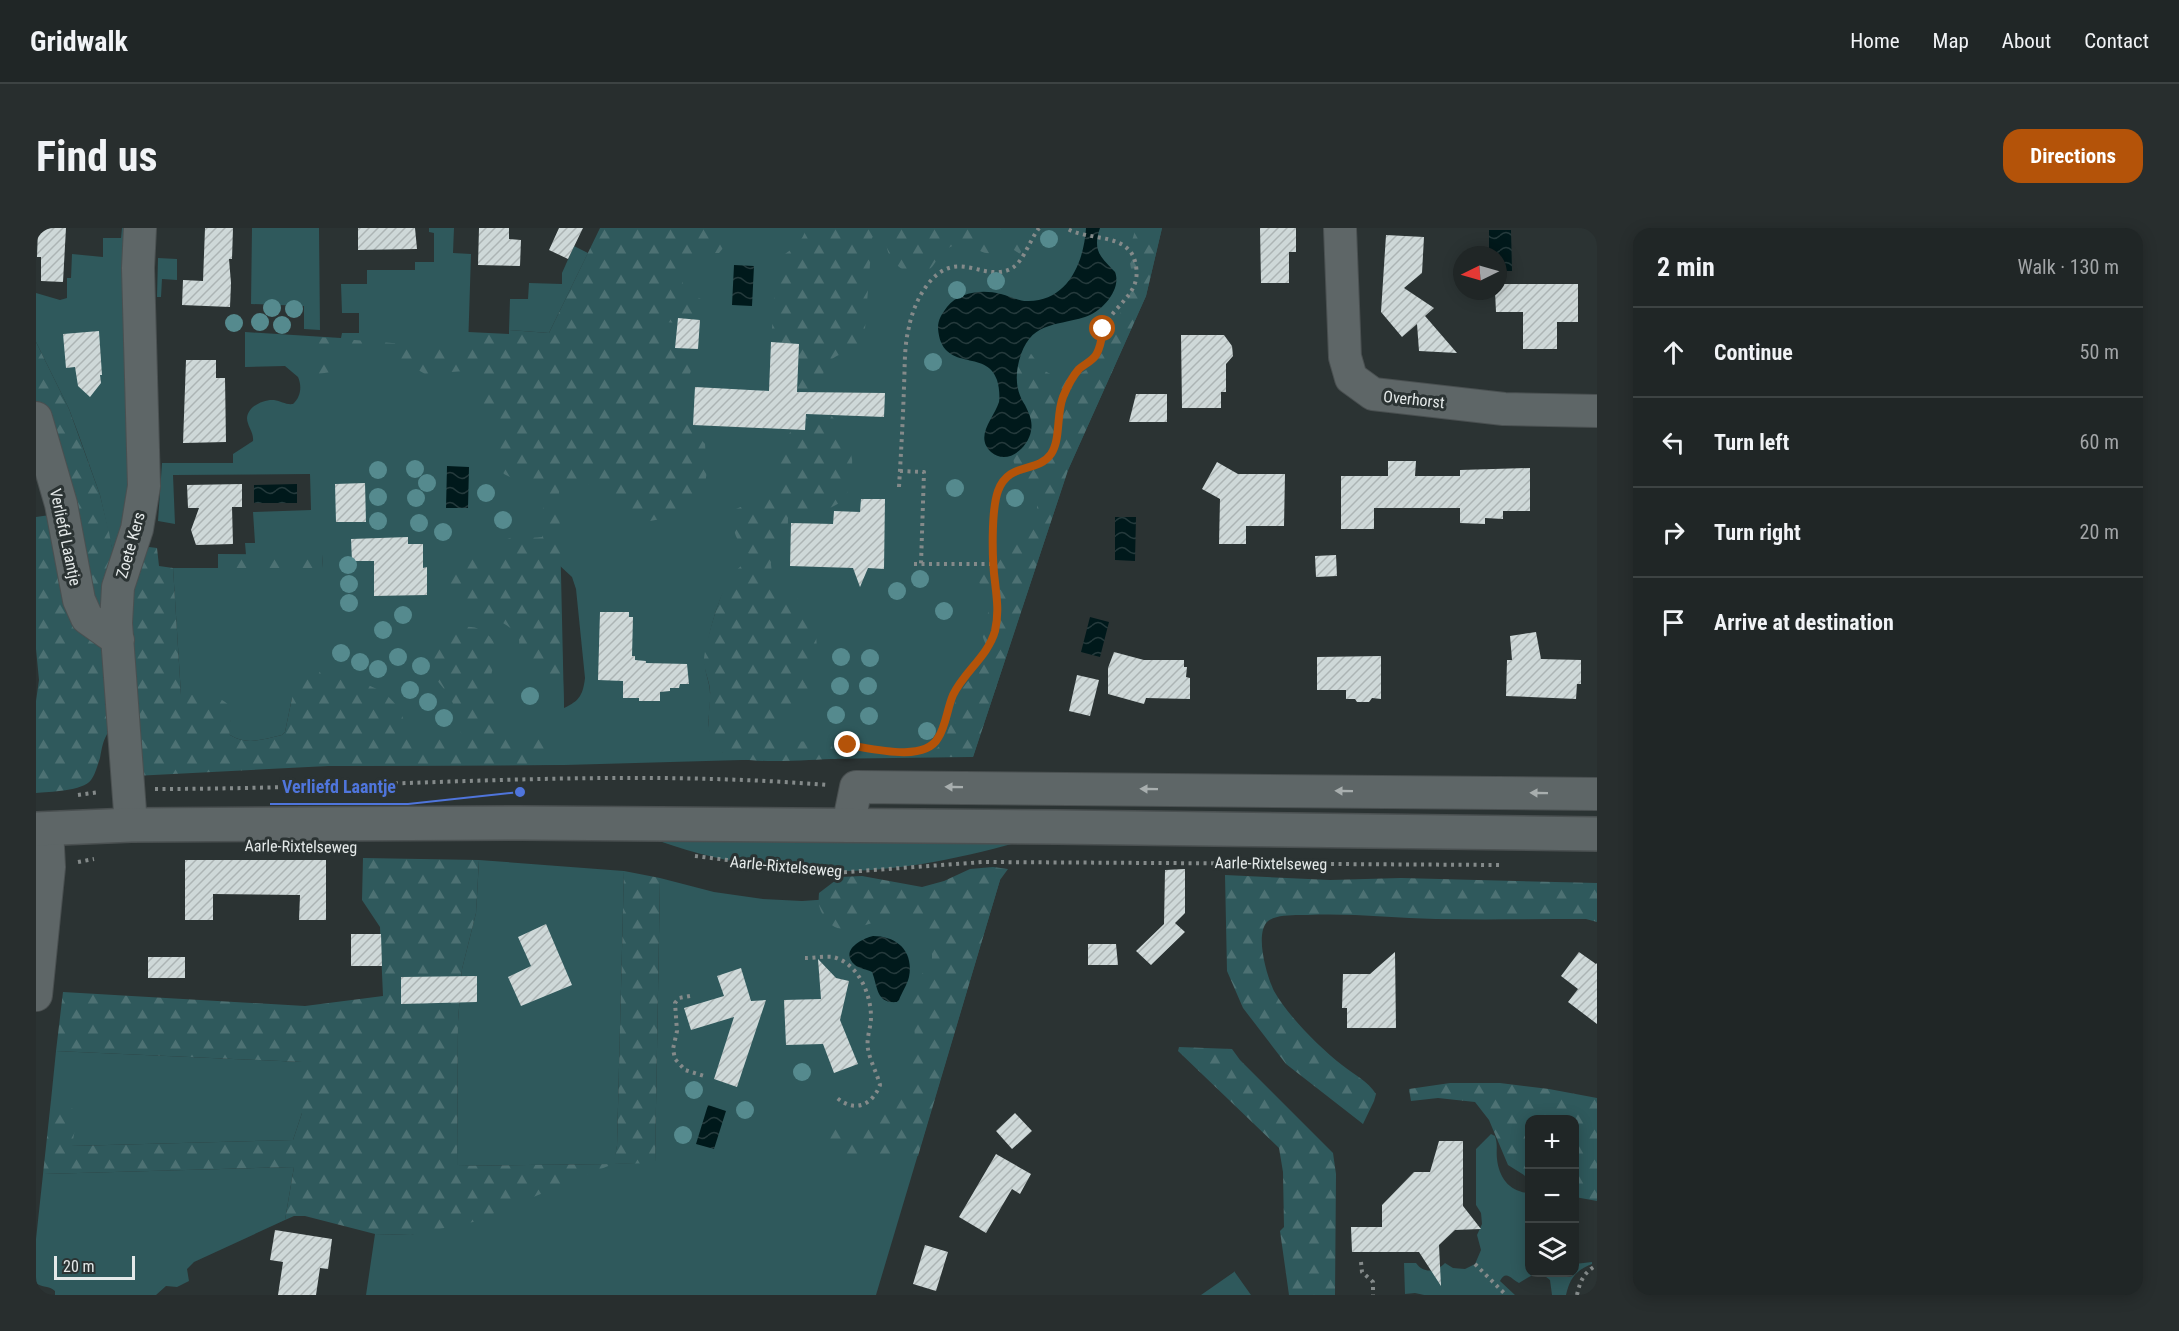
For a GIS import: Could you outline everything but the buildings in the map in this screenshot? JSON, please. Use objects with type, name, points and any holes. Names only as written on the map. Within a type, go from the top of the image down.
[{"type":"street","name":"Zoete Kers","points":[[131,825],[116,623],[118,586],[137,529],[144,486],[138,268],[140,228]]},
{"type":"street","name":"Overhorst","points":[[1340,228],[1345,357],[1352,378],[1373,394],[1504,409],[1597,411]]},
{"type":"street","name":"Verliefd Laantje","points":[[36,418],[61,504],[79,600],[87,618],[117,640]]},
{"type":"street","points":[[848,826],[856,787],[1597,794]]},
{"type":"street","name":"Aarle-Rixtelseweg","points":[[41,829],[131,825],[531,823],[1597,834]]},
{"type":"street","points":[[36,995],[49,867],[41,829]]},
{"type":"path","points":[[899,487],[906,342],[911,316],[922,294],[935,276],[944,269],[954,267],[997,273],[1007,271],[1024,257],[1039,228]]},
{"type":"path","points":[[848,745],[893,752],[933,746],[939,737],[956,690],[991,644],[998,613],[993,564],[997,493],[1003,481],[1013,472],[1043,462],[1050,455],[1057,438],[1060,407],[1068,386],[1080,369],[1096,356],[1100,348],[1103,329],[1136,285],[1135,259],[1124,245],[1101,237],[1075,233],[1066,228]]},
{"type":"path","points":[[900,471],[924,471],[921,564]]},
{"type":"path","points":[[914,564],[993,564]]},
{"type":"path","points":[[129,789],[264,789],[570,777],[762,780],[856,787]]},
{"type":"path","name":"Aarle-Rixtelseweg","points":[[693,856],[833,873],[983,862],[1504,866]]},
{"type":"path","points":[[49,867],[101,858]]},
{"type":"path","points":[[805,958],[832,957],[845,963],[862,981],[871,1005],[868,1051],[877,1071],[880,1085],[876,1096],[867,1103],[854,1106],[843,1103],[836,1097]]},
{"type":"path","points":[[690,996],[679,998],[675,1003],[677,1031],[674,1054],[678,1063],[685,1070],[704,1076]]},
{"type":"path","points":[[1361,1262],[1362,1272],[1373,1282],[1373,1295]]},
{"type":"path","points":[[1474,1264],[1506,1295]]},
{"type":"path","points":[[1577,1295],[1587,1270],[1597,1265]]},
{"type":"green space","points":[[122,228],[130,228],[132,475],[124,528],[113,553],[100,495],[78,433],[69,409],[36,342],[36,293],[60,300],[67,298],[67,278],[71,278],[72,254],[103,257],[103,238],[121,238]]},
{"type":"green space","points":[[252,228],[319,228],[320,330],[304,329],[304,306],[251,304]]},
{"type":"green space","points":[[429,228],[454,228],[453,253],[471,254],[468,349],[558,356],[612,228],[1162,228],[1146,296],[1068,470],[973,757],[565,765],[328,766],[292,698],[285,732],[282,735],[249,741],[230,735],[228,730],[231,718],[193,695],[181,695],[173,568],[323,568],[322,555],[246,555],[245,543],[255,543],[253,512],[311,510],[310,474],[173,475],[175,524],[158,521],[162,463],[233,463],[233,454],[253,441],[247,418],[250,410],[261,402],[270,400],[293,404],[300,391],[298,377],[285,366],[245,367],[245,332],[341,338],[342,333],[359,333],[359,313],[342,313],[341,284],[367,284],[367,270],[415,270],[415,262],[434,262],[434,233],[429,232]],"holes":[[[559,565],[572,577],[576,589],[585,678],[580,696],[574,703],[564,708]],[[737,571],[723,753],[709,730],[710,689],[705,661],[708,639],[720,600]]]},
{"type":"green space","points":[[600,228],[736,228],[732,229],[728,242],[719,253],[690,254],[680,270],[685,288],[707,302],[705,314],[700,320],[677,318],[677,323],[665,322],[664,336],[676,337],[676,348],[698,349],[681,401],[682,418],[705,444],[707,470],[704,492],[692,509],[672,517],[650,521],[635,517],[599,487],[579,482],[559,486],[564,708],[554,689],[541,675],[528,669],[517,659],[519,640],[515,633],[501,622],[456,599],[447,582],[454,569],[463,561],[474,558],[489,560],[496,556],[504,541],[509,538],[542,537],[544,487],[529,479],[516,480],[504,474],[498,466],[494,422],[481,409],[478,370],[425,374],[396,357],[396,348],[333,346],[331,372],[318,374],[317,337],[467,349],[468,332],[509,334],[509,330],[549,333]]},
{"type":"green space","points":[[806,228],[879,228],[872,238],[864,342],[832,359],[825,367],[823,379],[825,404],[845,438],[852,459],[845,500],[817,515],[797,512],[788,515],[784,543],[773,555],[771,561],[775,578],[798,599],[805,609],[813,626],[817,645],[815,655],[803,680],[808,688],[804,701],[787,710],[781,717],[780,733],[783,738],[793,742],[820,740],[830,742],[837,759],[747,760],[724,754],[717,749],[710,735],[710,691],[704,656],[725,587],[730,577],[750,557],[735,534],[733,522],[736,509],[764,501],[772,496],[777,483],[776,459],[780,447],[792,430],[805,430],[806,392],[797,392],[799,344],[771,342],[776,275],[780,258],[799,242]]},
{"type":"green space","points":[[894,228],[1032,228],[1020,254],[1014,250],[1015,237],[1007,230],[998,230],[989,243],[990,253],[967,245],[956,245],[945,250],[930,269],[919,274],[905,271],[893,261],[889,254],[887,240]]},
{"type":"green space","points":[[1136,228],[1162,228],[1146,296],[1068,470],[973,757],[925,757],[942,743],[961,691],[989,653],[982,635],[989,611],[988,600],[977,578],[979,567],[996,552],[1002,542],[1031,530],[1037,520],[1037,503],[1015,466],[1011,453],[1012,396],[1020,351],[1027,350],[1042,369],[1061,377],[1075,376],[1087,369],[1098,358],[1115,329],[1130,285],[1132,276],[1129,255]]},
{"type":"green space","points":[[574,246],[588,253],[549,333],[509,330],[510,299],[528,299],[529,283],[562,284],[562,273]]},
{"type":"green space","points":[[158,258],[177,259],[177,280],[162,279],[161,297],[157,297]]},
{"type":"green space","points":[[36,342],[69,409],[100,495],[113,553],[107,586],[109,731],[95,772],[87,784],[65,790],[36,793],[36,701],[39,680],[36,649],[36,517],[50,515],[36,476]]},
{"type":"green space","points":[[149,547],[157,548],[159,566],[173,568],[181,695],[209,696],[228,704],[231,710],[230,735],[249,741],[282,735],[285,732],[292,698],[309,665],[314,663],[325,680],[358,682],[379,690],[395,704],[410,734],[437,738],[455,751],[462,745],[459,722],[451,699],[433,672],[431,659],[439,639],[457,628],[467,627],[477,628],[486,633],[495,646],[496,657],[491,682],[497,688],[501,700],[498,722],[500,737],[541,738],[548,750],[546,765],[328,766],[134,776],[125,649],[137,569]]},
{"type":"green space","points":[[218,554],[322,555],[323,568],[218,568]]},
{"type":"green space","points":[[1029,839],[935,862],[844,871],[799,870],[753,865],[659,841]]},
{"type":"green space","points":[[363,858],[479,860],[476,913],[462,969],[458,1021],[457,1166],[613,1164],[473,1222],[411,1235],[375,1234],[305,1216],[294,1216],[285,1220],[294,1167],[43,1174],[51,1100],[78,1111],[72,1146],[293,1140],[302,1113],[302,1062],[56,1051],[63,992],[305,1006],[383,996],[380,927],[362,900]]},
{"type":"green space","points":[[479,860],[624,871],[617,1146],[614,1164],[655,1162],[660,878],[714,892],[763,899],[802,901],[918,893],[1000,880],[876,1295],[366,1295],[375,1234],[411,1235],[611,1164],[457,1166],[458,1021],[462,969],[476,913]]},
{"type":"green space","points":[[993,867],[1008,869],[1000,880],[918,1156],[828,1158],[822,1148],[821,1137],[833,1129],[870,1122],[881,1117],[905,1086],[912,1067],[915,1046],[914,1025],[908,997],[914,983],[932,964],[932,943],[916,926],[904,919],[894,918],[852,929],[833,926],[820,910],[819,893],[840,877],[862,876],[922,887],[944,881],[970,869]]},
{"type":"green space","points":[[624,871],[660,878],[655,1163],[613,1164],[617,1146]]},
{"type":"green space","points":[[1225,875],[1330,880],[1401,878],[1597,883],[1597,922],[1586,919],[1436,919],[1356,915],[1287,915],[1268,921],[1262,935],[1262,945],[1265,966],[1274,991],[1296,1021],[1314,1040],[1342,1065],[1365,1081],[1376,1094],[1363,1124],[1286,1064],[1243,1008],[1227,971]]},
{"type":"green space","points":[[1179,1047],[1232,1049],[1240,1060],[1333,1153],[1336,1174],[1335,1295],[1289,1295],[1280,1231],[1284,1227],[1283,1172],[1279,1148],[1178,1051]]},
{"type":"green space","points":[[56,1051],[302,1062],[302,1113],[293,1140],[71,1146],[51,1100]]},
{"type":"green space","points":[[1450,1083],[1500,1083],[1597,1098],[1597,1201],[1579,1198],[1579,1115],[1525,1115],[1525,1176],[1508,1165],[1489,1120],[1475,1102],[1438,1098],[1411,1101],[1409,1089]]},
{"type":"green space","points":[[1491,1134],[1495,1136],[1498,1166],[1503,1178],[1511,1187],[1525,1192],[1525,1277],[1529,1277],[1519,1283],[1509,1276],[1502,1278],[1500,1281],[1515,1295],[1405,1294],[1404,1263],[1416,1263],[1426,1270],[1438,1268],[1445,1263],[1453,1268],[1465,1269],[1475,1264],[1481,1250],[1477,1235],[1482,1224],[1481,1213],[1476,1205],[1476,1149]]},
{"type":"green space","points":[[294,1167],[285,1220],[194,1262],[187,1269],[189,1281],[177,1287],[166,1286],[156,1295],[55,1295],[53,1289],[36,1283],[36,1239],[43,1174]]},
{"type":"green space","points":[[1592,1262],[1592,1264],[1579,1271],[1579,1264]]},
{"type":"green space","points":[[1234,1272],[1251,1295],[1201,1295]]},
{"type":"green space","points":[[1545,1277],[1573,1277],[1566,1295],[1552,1295],[1550,1280]]},
{"type":"water","points":[[1086,228],[1100,228],[1097,242],[1099,253],[1115,272],[1116,286],[1109,299],[1098,310],[1085,317],[1044,328],[1029,339],[1019,361],[1017,378],[1018,389],[1030,417],[1031,431],[1026,443],[1016,453],[1004,457],[997,456],[986,446],[984,440],[987,427],[999,402],[997,380],[992,370],[984,365],[955,356],[947,351],[941,342],[938,328],[940,319],[952,302],[971,293],[994,293],[1027,301],[1041,300],[1053,295],[1063,288],[1077,267],[1085,241]]},
{"type":"water","points":[[1489,230],[1511,230],[1512,271],[1507,271],[1507,246],[1489,246]]},
{"type":"water","points":[[734,265],[754,266],[752,306],[732,305]]},
{"type":"water","points":[[447,466],[469,467],[468,508],[446,508]]},
{"type":"water","points":[[297,484],[297,503],[254,503],[254,485]]},
{"type":"water","points":[[1115,517],[1136,517],[1135,561],[1115,560]]},
{"type":"water","points":[[1090,617],[1109,622],[1100,657],[1081,652]]},
{"type":"water","points":[[873,936],[896,942],[902,947],[909,960],[909,977],[897,1002],[890,1002],[881,997],[872,972],[857,966],[849,955],[854,946]]},
{"type":"water","points":[[708,1105],[726,1111],[714,1149],[696,1144]]},
{"type":"place","name":"Verliefd Laantje","points":[[520,792]]},
{"type":"route","points":[[848,745],[893,752],[933,746],[939,737],[953,696],[960,683],[991,644],[995,630],[998,613],[993,551],[997,493],[1007,475],[1021,468],[1043,462],[1050,455],[1055,446],[1060,407],[1068,386],[1080,369],[1096,356],[1100,348],[1103,329]]}]
